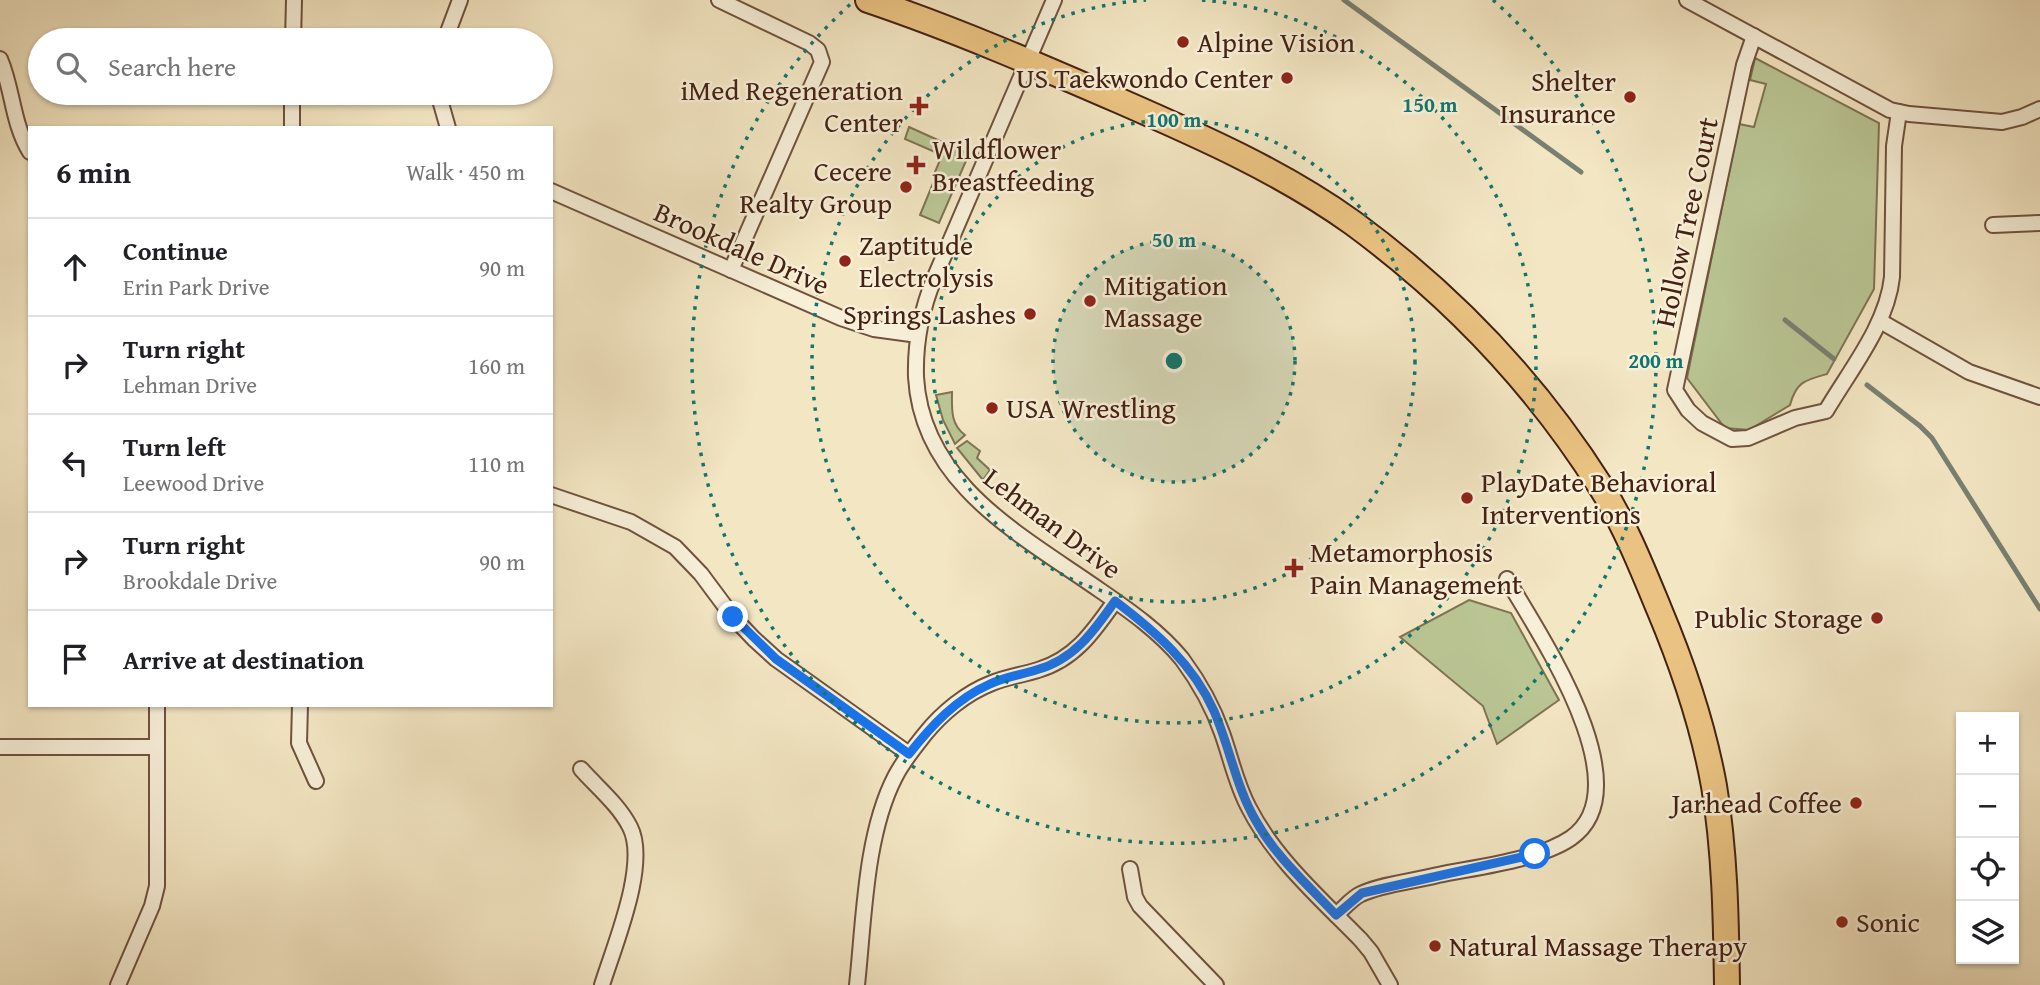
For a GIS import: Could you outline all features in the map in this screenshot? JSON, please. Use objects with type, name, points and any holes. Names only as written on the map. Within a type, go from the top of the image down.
[{"type":"highway","points":[[868,0],[924,19],[1028,61],[1236,154],[1300,189],[1353,223],[1414,271],[1459,311],[1528,386],[1602,489],[1637,557],[1690,686],[1714,784],[1724,864],[1727,985]]},
{"type":"highway","points":[[892,0],[924,19]]},
{"type":"street","points":[[293,28],[294,0]]},
{"type":"street","points":[[450,28],[460,0]]},
{"type":"street","points":[[719,0],[809,43],[818,50],[822,62],[732,270]]},
{"type":"street","name":"Lehman Drive","points":[[1054,0],[931,287],[918,335],[916,363],[919,406],[930,437],[946,466],[969,492],[995,515],[1147,625],[1184,662],[1214,712],[1237,781],[1260,828],[1284,860],[1371,952],[1390,985]]},
{"type":"street","points":[[1686,0],[1876,104],[1899,112],[2003,122],[2040,109]]},
{"type":"street","name":"Hollow Tree Court","points":[[1754,36],[1744,65],[1675,390],[1688,410],[1712,429],[1732,439],[1742,439],[1795,418],[1826,411],[1880,321],[1892,278],[1894,146],[1899,112]]},
{"type":"street","points":[[0,59],[6,72],[20,133],[28,148]]},
{"type":"street","points":[[292,105],[292,126]]},
{"type":"street","points":[[441,105],[446,126]]},
{"type":"street","name":"Brookdale Drive","points":[[553,192],[851,322],[874,329],[918,335]]},
{"type":"street","points":[[1993,225],[2040,223]]},
{"type":"street","points":[[1880,321],[1969,372],[2040,397]]},
{"type":"street","points":[[553,496],[631,522],[666,540],[692,563],[733,617],[776,659],[909,754]]},
{"type":"street","points":[[1336,915],[1362,893],[1535,854],[1569,840],[1580,830],[1588,817],[1596,790],[1596,775],[1579,712],[1562,674],[1507,579]]},
{"type":"street","points":[[857,985],[873,843],[885,799],[909,754],[931,726],[971,694],[991,683],[1057,662],[1074,651],[1089,638],[1115,601]]},
{"type":"street","points":[[117,985],[152,906],[157,886],[157,707]]},
{"type":"street","points":[[300,707],[299,743],[316,780]]},
{"type":"street","points":[[0,747],[156,747]]},
{"type":"street","points":[[581,769],[626,820],[635,839],[637,854],[634,880],[602,985]]},
{"type":"street","points":[[1130,869],[1137,902],[1216,985]]},
{"type":"green space","points":[[1755,58],[1879,123],[1874,289],[1827,374],[1802,383],[1795,391],[1790,405],[1749,430],[1725,428],[1687,378],[1739,124],[1754,127],[1766,84],[1750,80]]},
{"type":"green space","points":[[909,127],[969,154],[939,223],[920,215],[942,155],[905,139]]},
{"type":"green space","points":[[952,392],[954,421],[965,435],[955,444],[943,420],[936,395]]},
{"type":"green space","points":[[967,441],[980,451],[977,458],[990,470],[983,480],[957,448]]},
{"type":"green space","points":[[1469,600],[1511,613],[1559,700],[1497,744],[1483,706],[1400,637]]},
{"type":"waterway","points":[[1344,0],[1581,172]]},
{"type":"waterway","points":[[1785,320],[1834,359]]},
{"type":"waterway","points":[[1867,385],[1932,438],[2040,609]]},
{"type":"place","name":"Alpine Vision","points":[[1183,42]]},
{"type":"place","name":"US Taekwondo Center","points":[[1287,78]]},
{"type":"place","name":"Shelter Insurance","points":[[1630,97]]},
{"type":"place","name":"iMed Regeneration Center","points":[[919,106]]},
{"type":"place","name":"Wildflower Breastfeeding","points":[[916,165]]},
{"type":"place","name":"Cecere Realty Group","points":[[906,187]]},
{"type":"place","name":"Zaptitude Electrolysis","points":[[845,261]]},
{"type":"place","name":"Mitigation Massage","points":[[1090,301]]},
{"type":"place","name":"Springs Lashes","points":[[1030,314]]},
{"type":"place","name":"USA Wrestling","points":[[992,408]]},
{"type":"place","name":"PlayDate Behavioral Interventions","points":[[1467,498]]},
{"type":"place","name":"Metamorphosis Pain Management","points":[[1294,568]]},
{"type":"place","name":"Public Storage","points":[[1877,618]]},
{"type":"place","name":"Jarhead Coffee","points":[[1856,803]]},
{"type":"place","name":"Sonic","points":[[1842,922]]},
{"type":"place","name":"Natural Massage Therapy","points":[[1435,946]]},
{"type":"route","points":[[733,617],[776,659],[909,754],[931,726],[971,694],[1013,675],[1038,670],[1074,651],[1089,638],[1115,601],[1147,625],[1184,662],[1214,712],[1242,794],[1264,835],[1336,915],[1362,893],[1535,854]]}]
